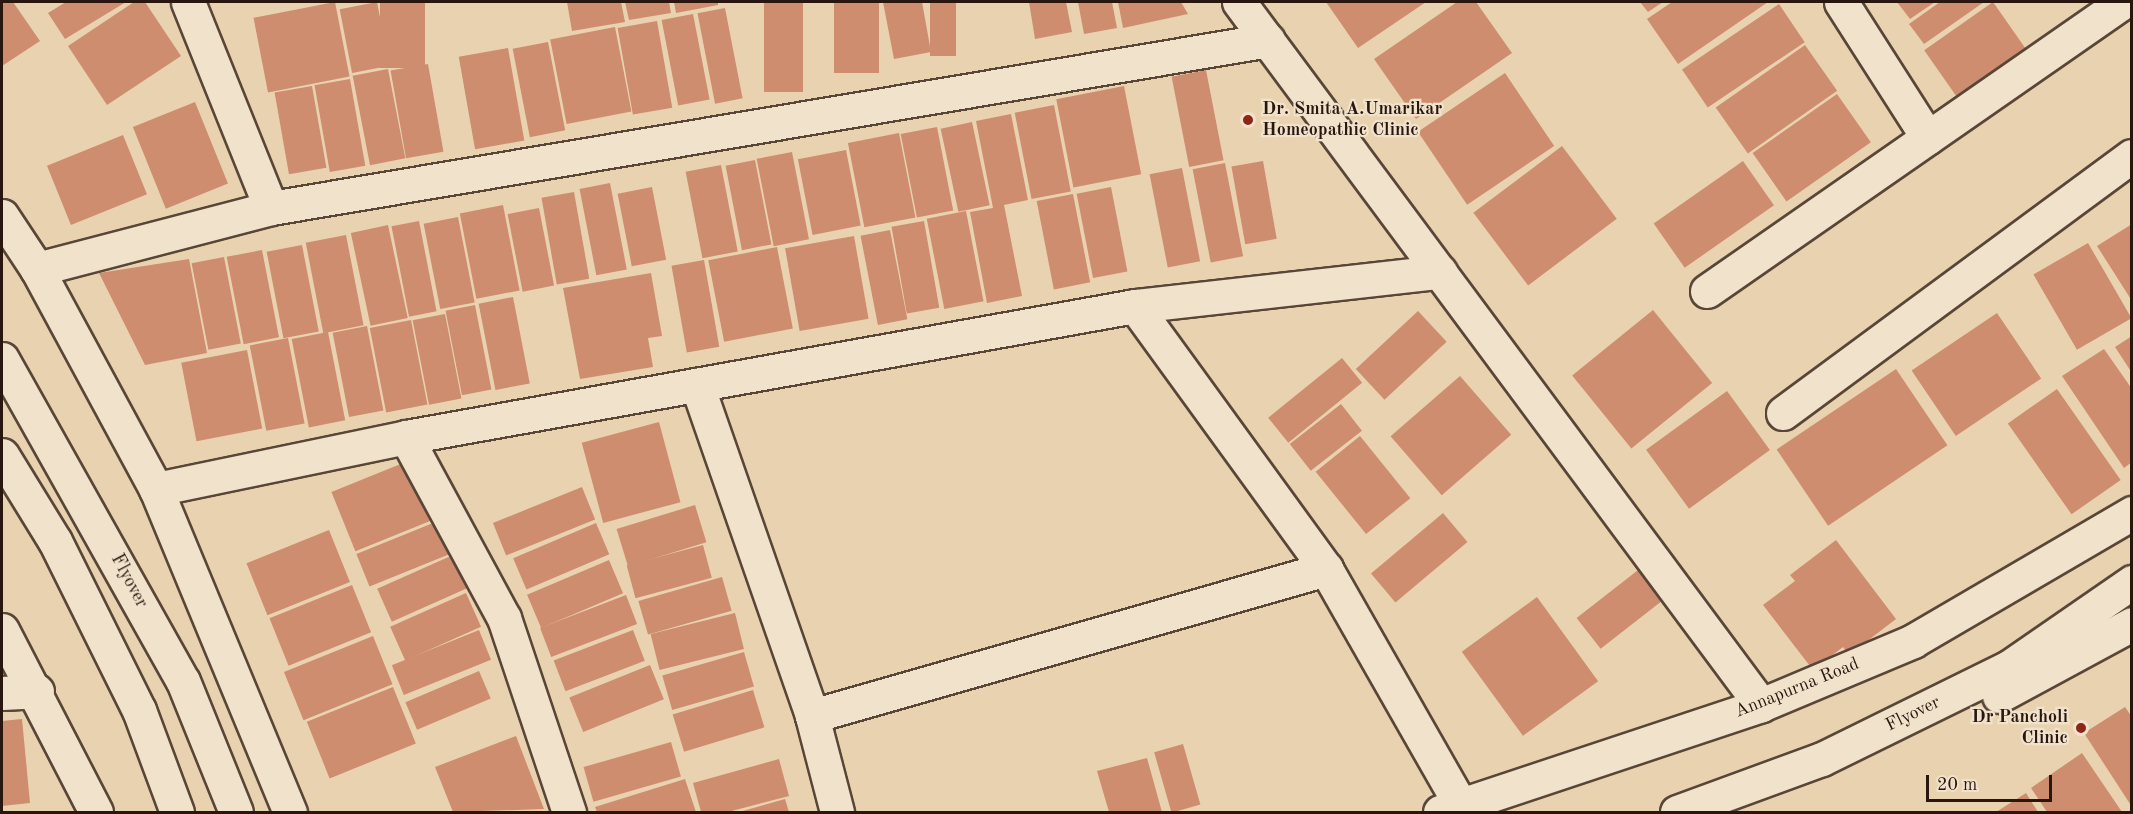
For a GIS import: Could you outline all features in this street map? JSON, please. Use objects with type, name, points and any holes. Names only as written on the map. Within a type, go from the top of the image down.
[{"type":"street","points":[[194,2],[271,208]]},
{"type":"street","points":[[1239,2],[1761,705]]},
{"type":"street","points":[[1841,2],[1928,138]]},
{"type":"street","points":[[1707,291],[2123,2]]},
{"type":"street","points":[[2129,2],[2132,9]]},
{"type":"street","points":[[37,269],[271,208],[1268,40]]},
{"type":"street","points":[[1783,413],[2132,156]]},
{"type":"street","points":[[2,216],[37,269],[156,489],[290,813]]},
{"type":"street","points":[[156,489],[406,437],[1135,306],[1440,272]]},
{"type":"street","points":[[1135,306],[1326,569],[1451,810]]},
{"type":"street","name":"Flyover","points":[[2,359],[183,681],[236,813]]},
{"type":"street","points":[[697,385],[812,716],[837,813]]},
{"type":"street","points":[[406,437],[504,618],[569,813]]},
{"type":"street","points":[[2,456],[55,541],[139,710],[177,813]]},
{"type":"street","name":"Annapurna Road","points":[[1451,810],[1761,705],[1913,641],[2132,513]]},
{"type":"street","points":[[812,716],[1326,569]]},
{"type":"street","name":"Flyover","points":[[1677,813],[1822,759],[2009,667],[2132,582]]},
{"type":"street","points":[[1732,813],[1806,787],[1980,707],[2132,624]]},
{"type":"street","points":[[2,630],[37,691],[96,813]]},
{"type":"street","points":[[2,693],[37,691]]},
{"type":"building","points":[[2,2],[13,2],[40,41],[2,66]]},
{"type":"building","points":[[66,2],[126,2],[65,39],[48,13]]},
{"type":"building","points":[[134,2],[145,2],[181,56],[107,105],[68,46]]},
{"type":"building","points":[[335,2],[350,77],[268,92],[254,18]]},
{"type":"building","points":[[377,2],[389,66],[352,73],[340,9]]},
{"type":"building","points":[[380,2],[425,2],[425,68],[380,68]]},
{"type":"building","points":[[567,2],[621,2],[625,22],[572,31]]},
{"type":"building","points":[[625,2],[669,2],[671,13],[629,20]]},
{"type":"building","points":[[674,2],[718,2],[718,5],[676,13]]},
{"type":"building","points":[[764,2],[803,2],[803,92],[764,92]]},
{"type":"building","points":[[834,2],[879,2],[879,73],[834,73]]},
{"type":"building","points":[[883,2],[922,2],[931,52],[894,59]]},
{"type":"building","points":[[930,2],[956,2],[956,56],[930,56]]},
{"type":"building","points":[[1029,2],[1066,2],[1072,32],[1035,39]]},
{"type":"building","points":[[1078,2],[1112,2],[1117,28],[1084,34]]},
{"type":"building","points":[[1118,2],[1181,2],[1188,14],[1123,28]]},
{"type":"building","points":[[1326,2],[1426,2],[1358,48]]},
{"type":"building","points":[[1457,2],[1476,2],[1512,53],[1416,119],[1374,59]]},
{"type":"building","points":[[1640,2],[1663,2],[1648,12]]},
{"type":"building","points":[[1672,2],[1768,2],[1678,64],[1647,19]]},
{"type":"building","points":[[1897,2],[1935,2],[1910,19]]},
{"type":"building","points":[[1940,2],[1984,2],[1924,44],[1909,24]]},
{"type":"building","points":[[1993,2],[2030,55],[1961,103],[1924,50]]},
{"type":"building","points":[[1779,4],[1805,42],[1708,108],[1682,69]]},
{"type":"building","points":[[725,8],[743,98],[715,104],[698,13]]},
{"type":"building","points":[[693,14],[710,99],[678,106],[662,20]]},
{"type":"building","points":[[657,21],[672,108],[633,115],[618,28]]},
{"type":"building","points":[[615,27],[631,111],[567,124],[550,40]]},
{"type":"building","points":[[548,42],[565,130],[530,137],[513,49]]},
{"type":"building","points":[[1805,45],[1837,91],[1748,153],[1716,108]]},
{"type":"building","points":[[508,48],[524,141],[475,149],[459,57]]},
{"type":"building","points":[[428,64],[443,152],[406,158],[391,71]]},
{"type":"building","points":[[388,69],[405,158],[370,165],[353,76]]},
{"type":"building","points":[[1206,70],[1224,160],[1189,167],[1172,77]]},
{"type":"building","points":[[1505,73],[1554,146],[1467,205],[1418,132]]},
{"type":"building","points":[[350,79],[365,166],[330,172],[315,85]]},
{"type":"building","points":[[312,86],[326,168],[289,174],[275,93]]},
{"type":"building","points":[[1124,86],[1141,174],[1073,188],[1056,99]]},
{"type":"building","points":[[1837,94],[1871,142],[1786,201],[1753,153]]},
{"type":"building","points":[[195,102],[228,184],[166,209],[133,127]]},
{"type":"building","points":[[1054,105],[1071,191],[1032,199],[1015,113]]},
{"type":"building","points":[[1011,114],[1028,200],[1004,205],[1022,296],[987,303],[970,212],[993,208],[976,121]]},
{"type":"building","points":[[972,122],[990,205],[958,212],[941,129]]},
{"type":"building","points":[[937,127],[953,210],[917,217],[901,134]]},
{"type":"building","points":[[899,133],[915,217],[864,227],[848,143]]},
{"type":"building","points":[[123,135],[147,194],[71,225],[47,166]]},
{"type":"building","points":[[1562,146],[1617,219],[1528,285],[1473,213]]},
{"type":"building","points":[[846,150],[861,226],[813,235],[798,159]]},
{"type":"building","points":[[792,152],[809,239],[774,246],[757,159]]},
{"type":"building","points":[[755,160],[771,244],[742,250],[726,166]]},
{"type":"building","points":[[1263,161],[1277,239],[1245,244],[1231,167]]},
{"type":"building","points":[[1743,161],[1774,205],[1685,268],[1654,224]]},
{"type":"building","points":[[1225,163],[1243,256],[1211,263],[1193,169]]},
{"type":"building","points":[[721,165],[738,251],[702,258],[686,172]]},
{"type":"building","points":[[1182,168],[1200,261],[1168,268],[1150,174]]},
{"type":"building","points":[[610,183],[627,269],[596,275],[580,189]]},
{"type":"building","points":[[652,187],[666,260],[632,266],[618,194]]},
{"type":"building","points":[[1111,187],[1127,271],[1093,278],[1077,194]]},
{"type":"building","points":[[574,192],[589,279],[557,284],[542,198]]},
{"type":"building","points":[[1073,194],[1090,282],[1054,289],[1037,201]]},
{"type":"building","points":[[503,205],[520,290],[476,299],[460,213]]},
{"type":"building","points":[[539,208],[554,286],[523,292],[508,214]]},
{"type":"building","points":[[966,211],[984,301],[944,309],[927,219]]},
{"type":"building","points":[[458,217],[475,302],[440,309],[424,224]]},
{"type":"building","points":[[419,221],[437,311],[409,317],[392,226]]},
{"type":"building","points":[[924,221],[939,308],[907,313],[892,227]]},
{"type":"building","points":[[2132,224],[2132,301],[2097,246]]},
{"type":"building","points":[[388,225],[408,318],[371,326],[351,233]]},
{"type":"building","points":[[890,230],[907,319],[878,325],[861,236]]},
{"type":"building","points":[[346,235],[364,325],[323,333],[306,243]]},
{"type":"building","points":[[854,236],[869,319],[800,331],[785,248]]},
{"type":"building","points":[[2088,243],[2132,318],[2077,350],[2033,274]]},
{"type":"building","points":[[302,245],[319,331],[283,338],[267,252]]},
{"type":"building","points":[[777,247],[793,328],[724,342],[708,260]]},
{"type":"building","points":[[262,250],[279,337],[244,344],[227,257]]},
{"type":"building","points":[[224,257],[241,343],[208,350],[192,263]]},
{"type":"building","points":[[189,259],[207,353],[145,365],[99,273]]},
{"type":"building","points":[[704,260],[719,347],[687,352],[672,266]]},
{"type":"building","points":[[651,273],[662,336],[648,338],[653,367],[580,379],[563,288]]},
{"type":"building","points":[[513,297],[530,383],[495,390],[479,304]]},
{"type":"building","points":[[475,305],[491,389],[462,395],[446,311]]},
{"type":"building","points":[[1653,310],[1712,383],[1631,449],[1572,375]]},
{"type":"building","points":[[1418,311],[1447,342],[1384,400],[1356,369]]},
{"type":"building","points":[[1997,313],[2041,378],[1956,436],[1912,371]]},
{"type":"building","points":[[445,314],[461,398],[429,405],[413,320]]},
{"type":"building","points":[[411,320],[427,404],[386,412],[370,328]]},
{"type":"building","points":[[367,326],[383,410],[349,417],[333,333]]},
{"type":"building","points":[[328,332],[345,420],[309,427],[292,339]]},
{"type":"building","points":[[2132,336],[2132,373],[2115,347]]},
{"type":"building","points":[[288,338],[305,423],[266,431],[250,345]]},
{"type":"building","points":[[2104,349],[2132,389],[2132,462],[2124,468],[2062,376]]},
{"type":"building","points":[[247,350],[262,429],[196,441],[181,363]]},
{"type":"building","points":[[1342,358],[1362,383],[1288,443],[1268,418]]},
{"type":"building","points":[[1896,369],[1947,445],[1828,526],[1777,450]]},
{"type":"building","points":[[1460,376],[1511,435],[1442,495],[1391,436]]},
{"type":"building","points":[[2057,389],[2121,480],[2072,514],[2008,423]]},
{"type":"building","points":[[1727,391],[1770,450],[1689,509],[1646,450]]},
{"type":"building","points":[[1341,404],[1362,431],[1311,471],[1290,444]]},
{"type":"building","points":[[659,422],[680,502],[603,523],[582,443]]},
{"type":"building","points":[[1360,436],[1410,498],[1366,534],[1316,472]]},
{"type":"building","points":[[413,459],[437,518],[355,551],[331,492]]},
{"type":"building","points":[[582,487],[595,519],[506,555],[493,523]]},
{"type":"building","points":[[695,505],[706,542],[628,566],[617,529]]},
{"type":"building","points":[[1443,513],[1467,542],[1395,603],[1371,573]]},
{"type":"building","points":[[438,521],[451,553],[370,586],[356,554]]},
{"type":"building","points":[[596,523],[609,554],[526,589],[513,558]]},
{"type":"building","points":[[329,530],[350,582],[267,615],[246,563]]},
{"type":"building","points":[[1836,540],[1896,619],[1849,655],[1843,647],[1813,670],[1763,605],[1795,581],[1790,575]]},
{"type":"building","points":[[703,545],[712,578],[635,598],[627,565]]},
{"type":"building","points":[[453,555],[468,588],[392,622],[377,589]]},
{"type":"building","points":[[609,560],[623,593],[541,628],[527,595]]},
{"type":"building","points":[[1642,567],[1666,598],[1601,649],[1577,618]]},
{"type":"building","points":[[722,577],[732,611],[648,635],[638,601]]},
{"type":"building","points":[[352,585],[371,632],[289,666],[269,618]]},
{"type":"building","points":[[466,593],[481,627],[405,661],[390,627]]},
{"type":"building","points":[[626,595],[637,624],[551,657],[540,628]]},
{"type":"building","points":[[1537,597],[1598,681],[1523,736],[1462,652]]},
{"type":"building","points":[[735,613],[744,649],[660,670],[651,634]]},
{"type":"building","points":[[479,630],[491,660],[404,695],[392,665]]},
{"type":"building","points":[[633,630],[645,661],[565,691],[554,660]]},
{"type":"building","points":[[373,636],[392,684],[303,720],[284,672]]},
{"type":"building","points":[[744,652],[754,687],[672,710],[662,675]]},
{"type":"building","points":[[650,665],[664,699],[583,732],[569,698]]},
{"type":"building","points":[[479,671],[491,699],[417,730],[405,702]]},
{"type":"building","points":[[393,687],[416,744],[330,778],[307,722]]},
{"type":"building","points":[[753,690],[764,727],[684,752],[673,715]]},
{"type":"building","points":[[2125,707],[2132,717],[2132,807],[2084,733]]},
{"type":"building","points":[[22,719],[30,803],[2,806],[2,721]]},
{"type":"building","points":[[516,736],[544,809],[453,812],[435,767]]},
{"type":"building","points":[[671,742],[681,777],[593,802],[584,767]]},
{"type":"building","points":[[1183,744],[1200,805],[1171,812],[1154,752]]},
{"type":"building","points":[[2082,753],[2122,812],[2047,812],[2031,788]]},
{"type":"building","points":[[1147,758],[1162,812],[1109,812],[1097,771]]},
{"type":"building","points":[[779,759],[789,796],[728,812],[701,812],[693,783]]},
{"type":"building","points":[[685,779],[696,812],[597,812],[595,807]]},
{"type":"building","points":[[2026,793],[2038,812],[1996,812]]},
{"type":"building","points":[[785,799],[789,812],[739,812]]},
{"type":"place","name":"Dr. Smita A.Umarikar Homeopathic Clinic","points":[[1248,120]]},
{"type":"place","name":"Dr Pancholi Clinic","points":[[2081,728]]}]
